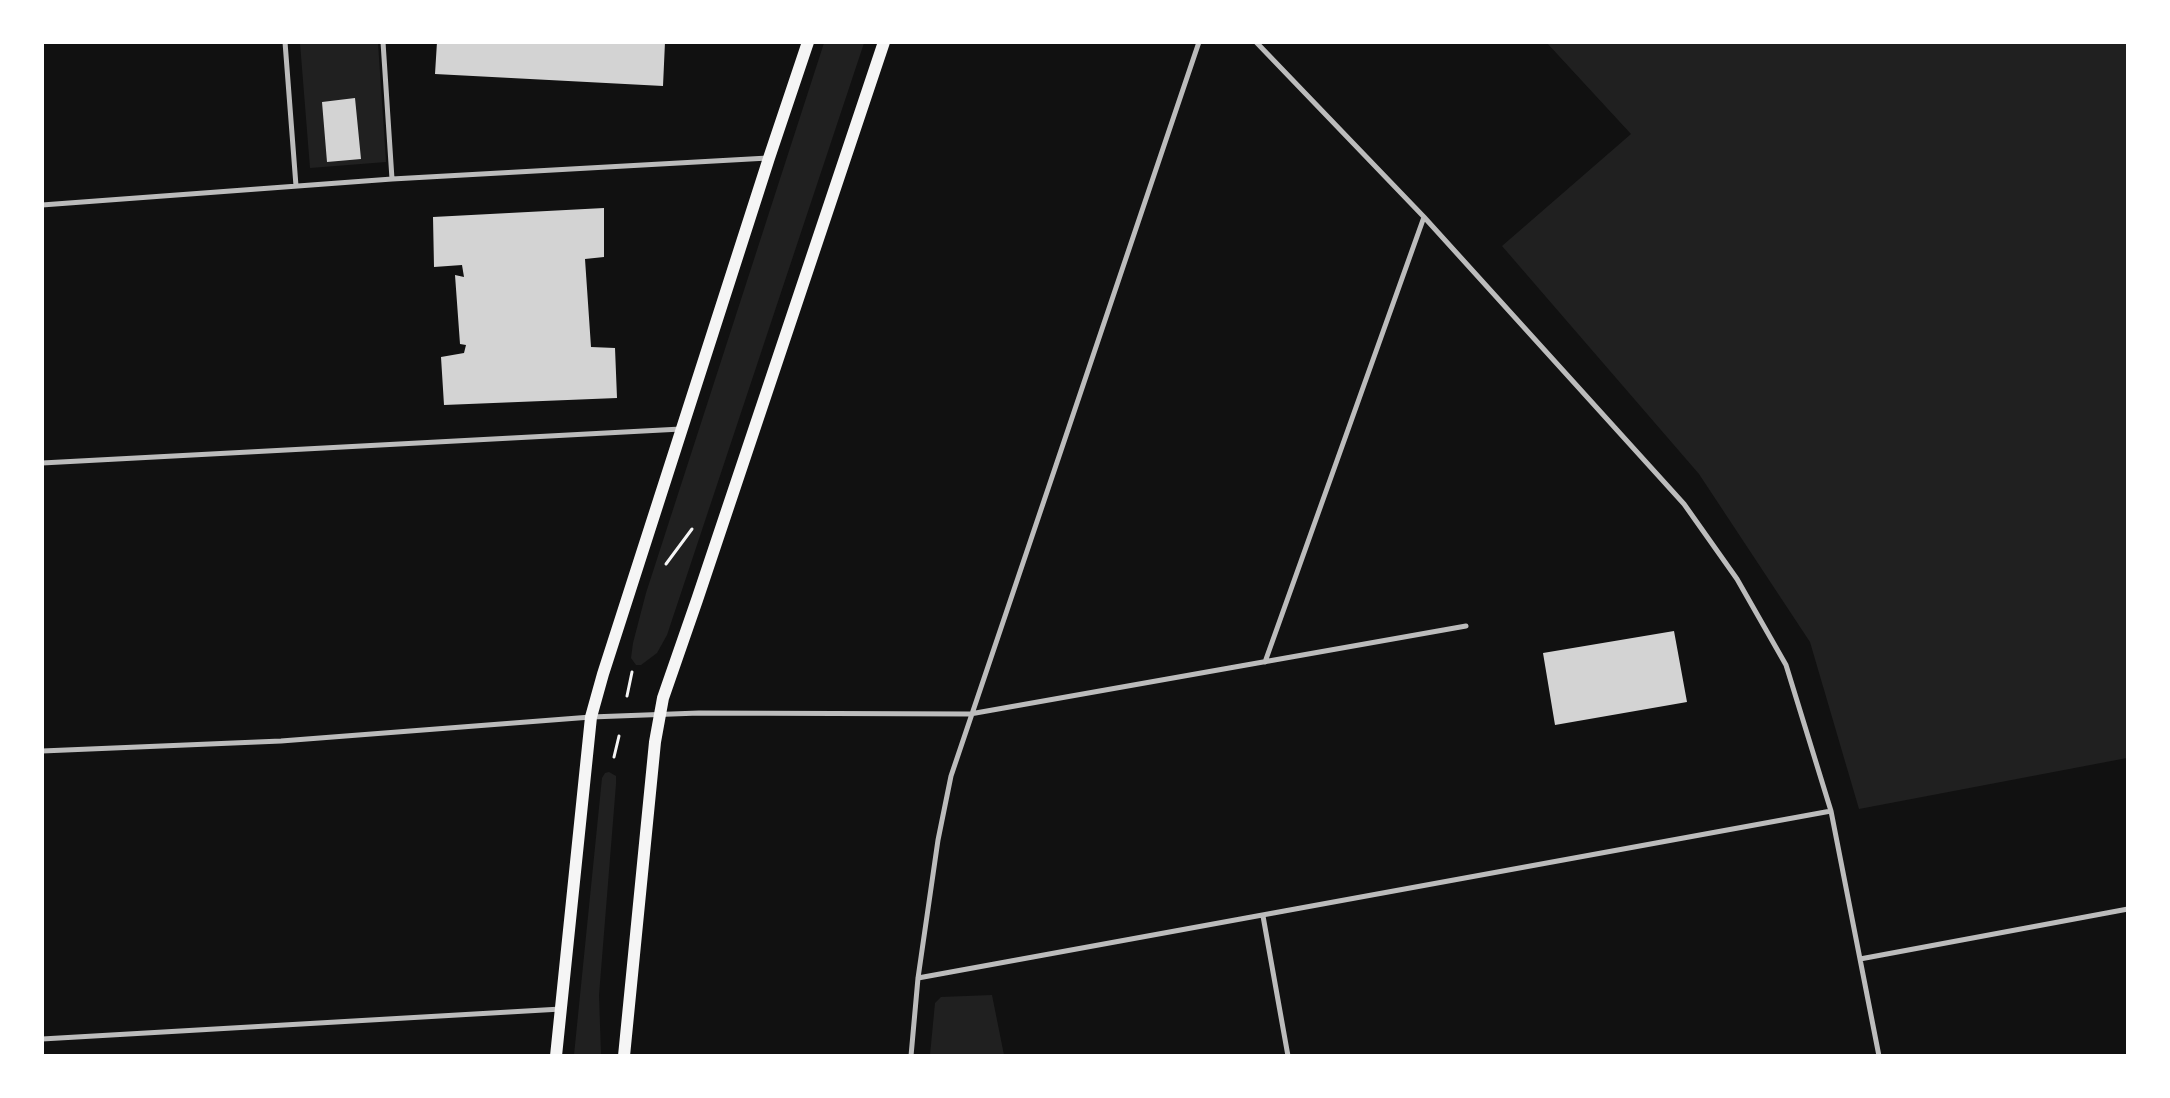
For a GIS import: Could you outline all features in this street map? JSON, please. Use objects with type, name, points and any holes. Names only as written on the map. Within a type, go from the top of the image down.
[{"type":"main road","points":[[556,1056],[591,717],[603,674],[808,42]]},
{"type":"main road","points":[[624,1056],[659,715],[667,682],[697,600],[884,42]]},
{"type":"street","points":[[285,42],[296,186]]},
{"type":"street","points":[[383,42],[392,179]]},
{"type":"street","points":[[911,1056],[918,978],[938,840],[951,776],[970,714],[1199,42]]},
{"type":"street","points":[[1256,42],[1424,217],[1684,504],[1737,579],[1786,665],[1832,811],[1879,1056]]},
{"type":"street","points":[[42,205],[392,179],[769,158]]},
{"type":"street","points":[[1265,662],[1424,217]]},
{"type":"street","points":[[42,463],[682,429]]},
{"type":"street","points":[[42,752],[281,741],[591,717],[699,713],[970,714],[1466,626]]},
{"type":"street","points":[[918,978],[1832,811]]},
{"type":"street","points":[[1860,959],[2128,909]]},
{"type":"street","points":[[1263,916],[1288,1056]]},
{"type":"street","points":[[42,1040],[561,1009]]},
{"type":"shaded area","points":[[300,43],[378,43],[386,162],[310,168]]},
{"type":"shaded area","points":[[824,43],[864,43],[667,635],[657,653],[641,665],[636,665],[631,658],[633,643],[646,593]]},
{"type":"shaded area","points":[[1547,43],[2127,43],[2127,758],[1859,809],[1810,642],[1699,474],[1502,246],[1631,134]]},
{"type":"shaded area","points":[[609,772],[616,776],[616,784],[599,995],[601,1055],[574,1055],[602,778],[605,773]]},
{"type":"shaded area","points":[[992,995],[1004,1055],[930,1055],[935,1003],[941,997]]},
{"type":"building","points":[[437,42],[665,42],[663,86],[435,74]]},
{"type":"building","points":[[355,98],[361,159],[327,162],[322,102]]},
{"type":"building","points":[[604,208],[604,257],[585,259],[591,347],[615,348],[617,398],[444,405],[441,357],[464,353],[466,345],[460,344],[455,275],[464,277],[462,265],[434,267],[433,217]]},
{"type":"building","points":[[1674,631],[1687,702],[1555,725],[1543,653]]}]
